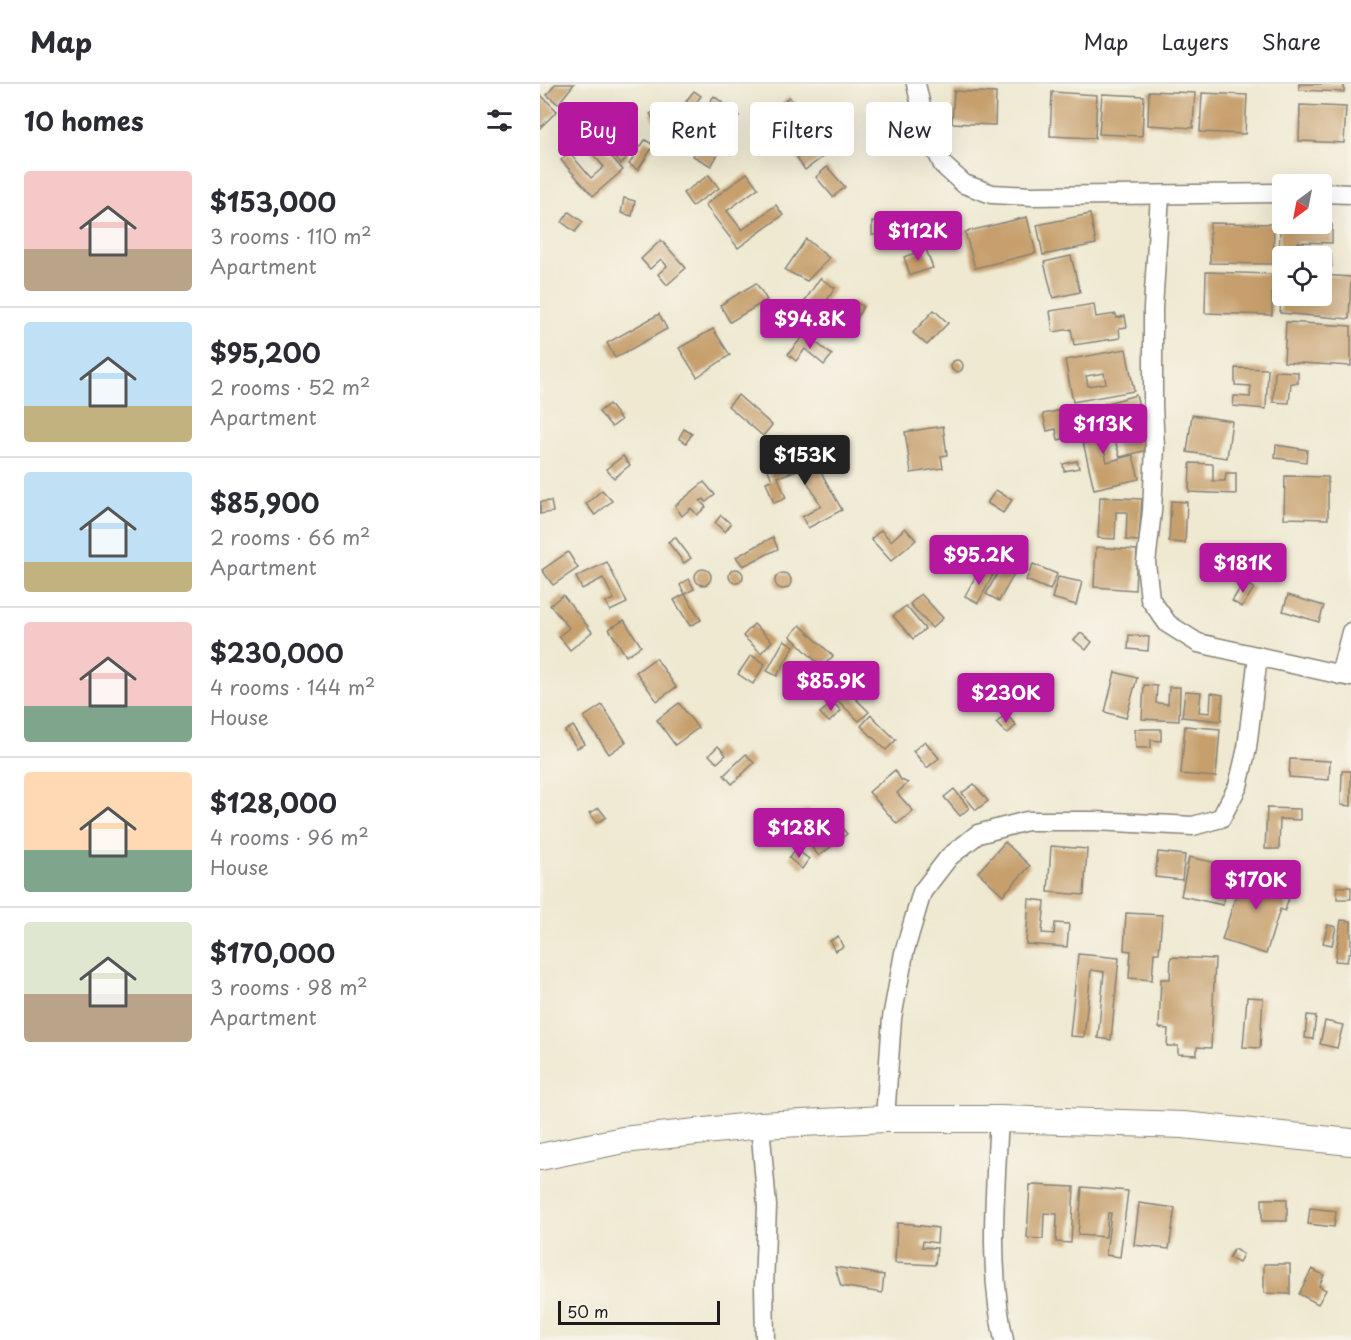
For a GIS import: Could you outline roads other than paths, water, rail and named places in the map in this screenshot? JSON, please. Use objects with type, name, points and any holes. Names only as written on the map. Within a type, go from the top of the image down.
[{"type":"main road","points":[[540,1157],[622,1140],[760,1125],[885,1119],[999,1119],[1183,1125],[1351,1142]]},
{"type":"street","points":[[916,84],[926,128],[943,165],[964,184],[992,194],[1032,196],[1272,193]]},
{"type":"street","points":[[1332,194],[1351,194]]},
{"type":"street","points":[[1160,195],[1153,308],[1155,447],[1153,500],[1146,563],[1150,599],[1168,624],[1198,643],[1346,676],[1351,632]]},
{"type":"street","points":[[885,1119],[892,1018],[904,953],[922,892],[949,857],[978,834],[1027,821],[1095,821],[1193,826],[1221,819],[1238,786],[1247,748],[1258,656]]},
{"type":"street","points":[[999,1119],[994,1229],[999,1316],[1004,1340]]},
{"type":"street","points":[[760,1125],[768,1206],[764,1286],[765,1340]]}]
